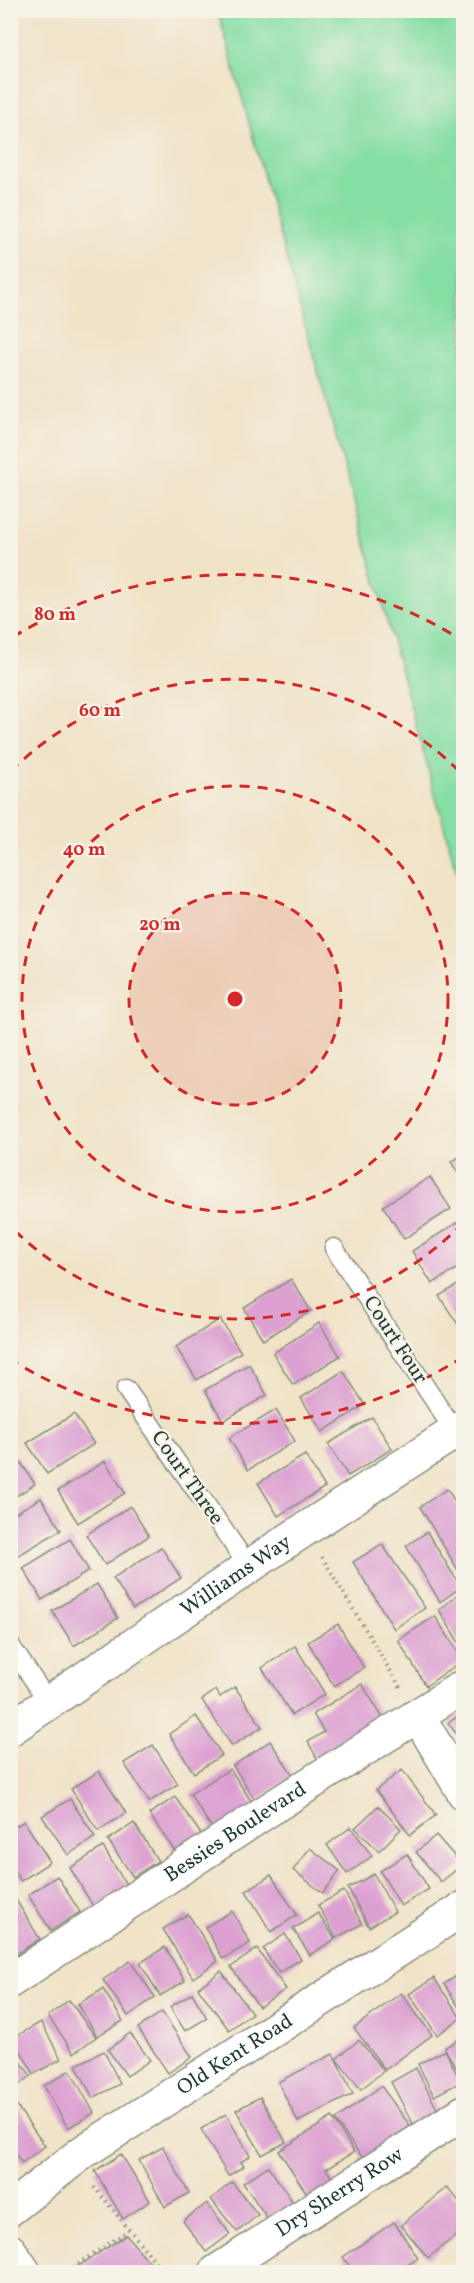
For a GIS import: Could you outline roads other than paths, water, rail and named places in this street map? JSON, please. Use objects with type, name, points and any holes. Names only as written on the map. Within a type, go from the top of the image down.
[{"type":"street","name":"Williams Way","points":[[10,1729],[304,1530],[459,1429]]},
{"type":"street","name":"Bessies Boulevard","points":[[10,1981],[464,1686]]},
{"type":"street","points":[[416,1716],[464,1793]]},
{"type":"street","name":"Old Kent Road","points":[[10,2208],[76,2157],[464,1908]]},
{"type":"street","name":"Dry Sherry Row","points":[[216,2272],[464,2112]]},
{"type":"street","points":[[10,2251],[24,2272]]},
{"type":"lane","name":"Court Four","points":[[334,1248],[459,1429]]},
{"type":"lane","name":"Court Three","points":[[126,1389],[249,1567]]},
{"type":"lane","points":[[10,1645],[49,1703]]}]
